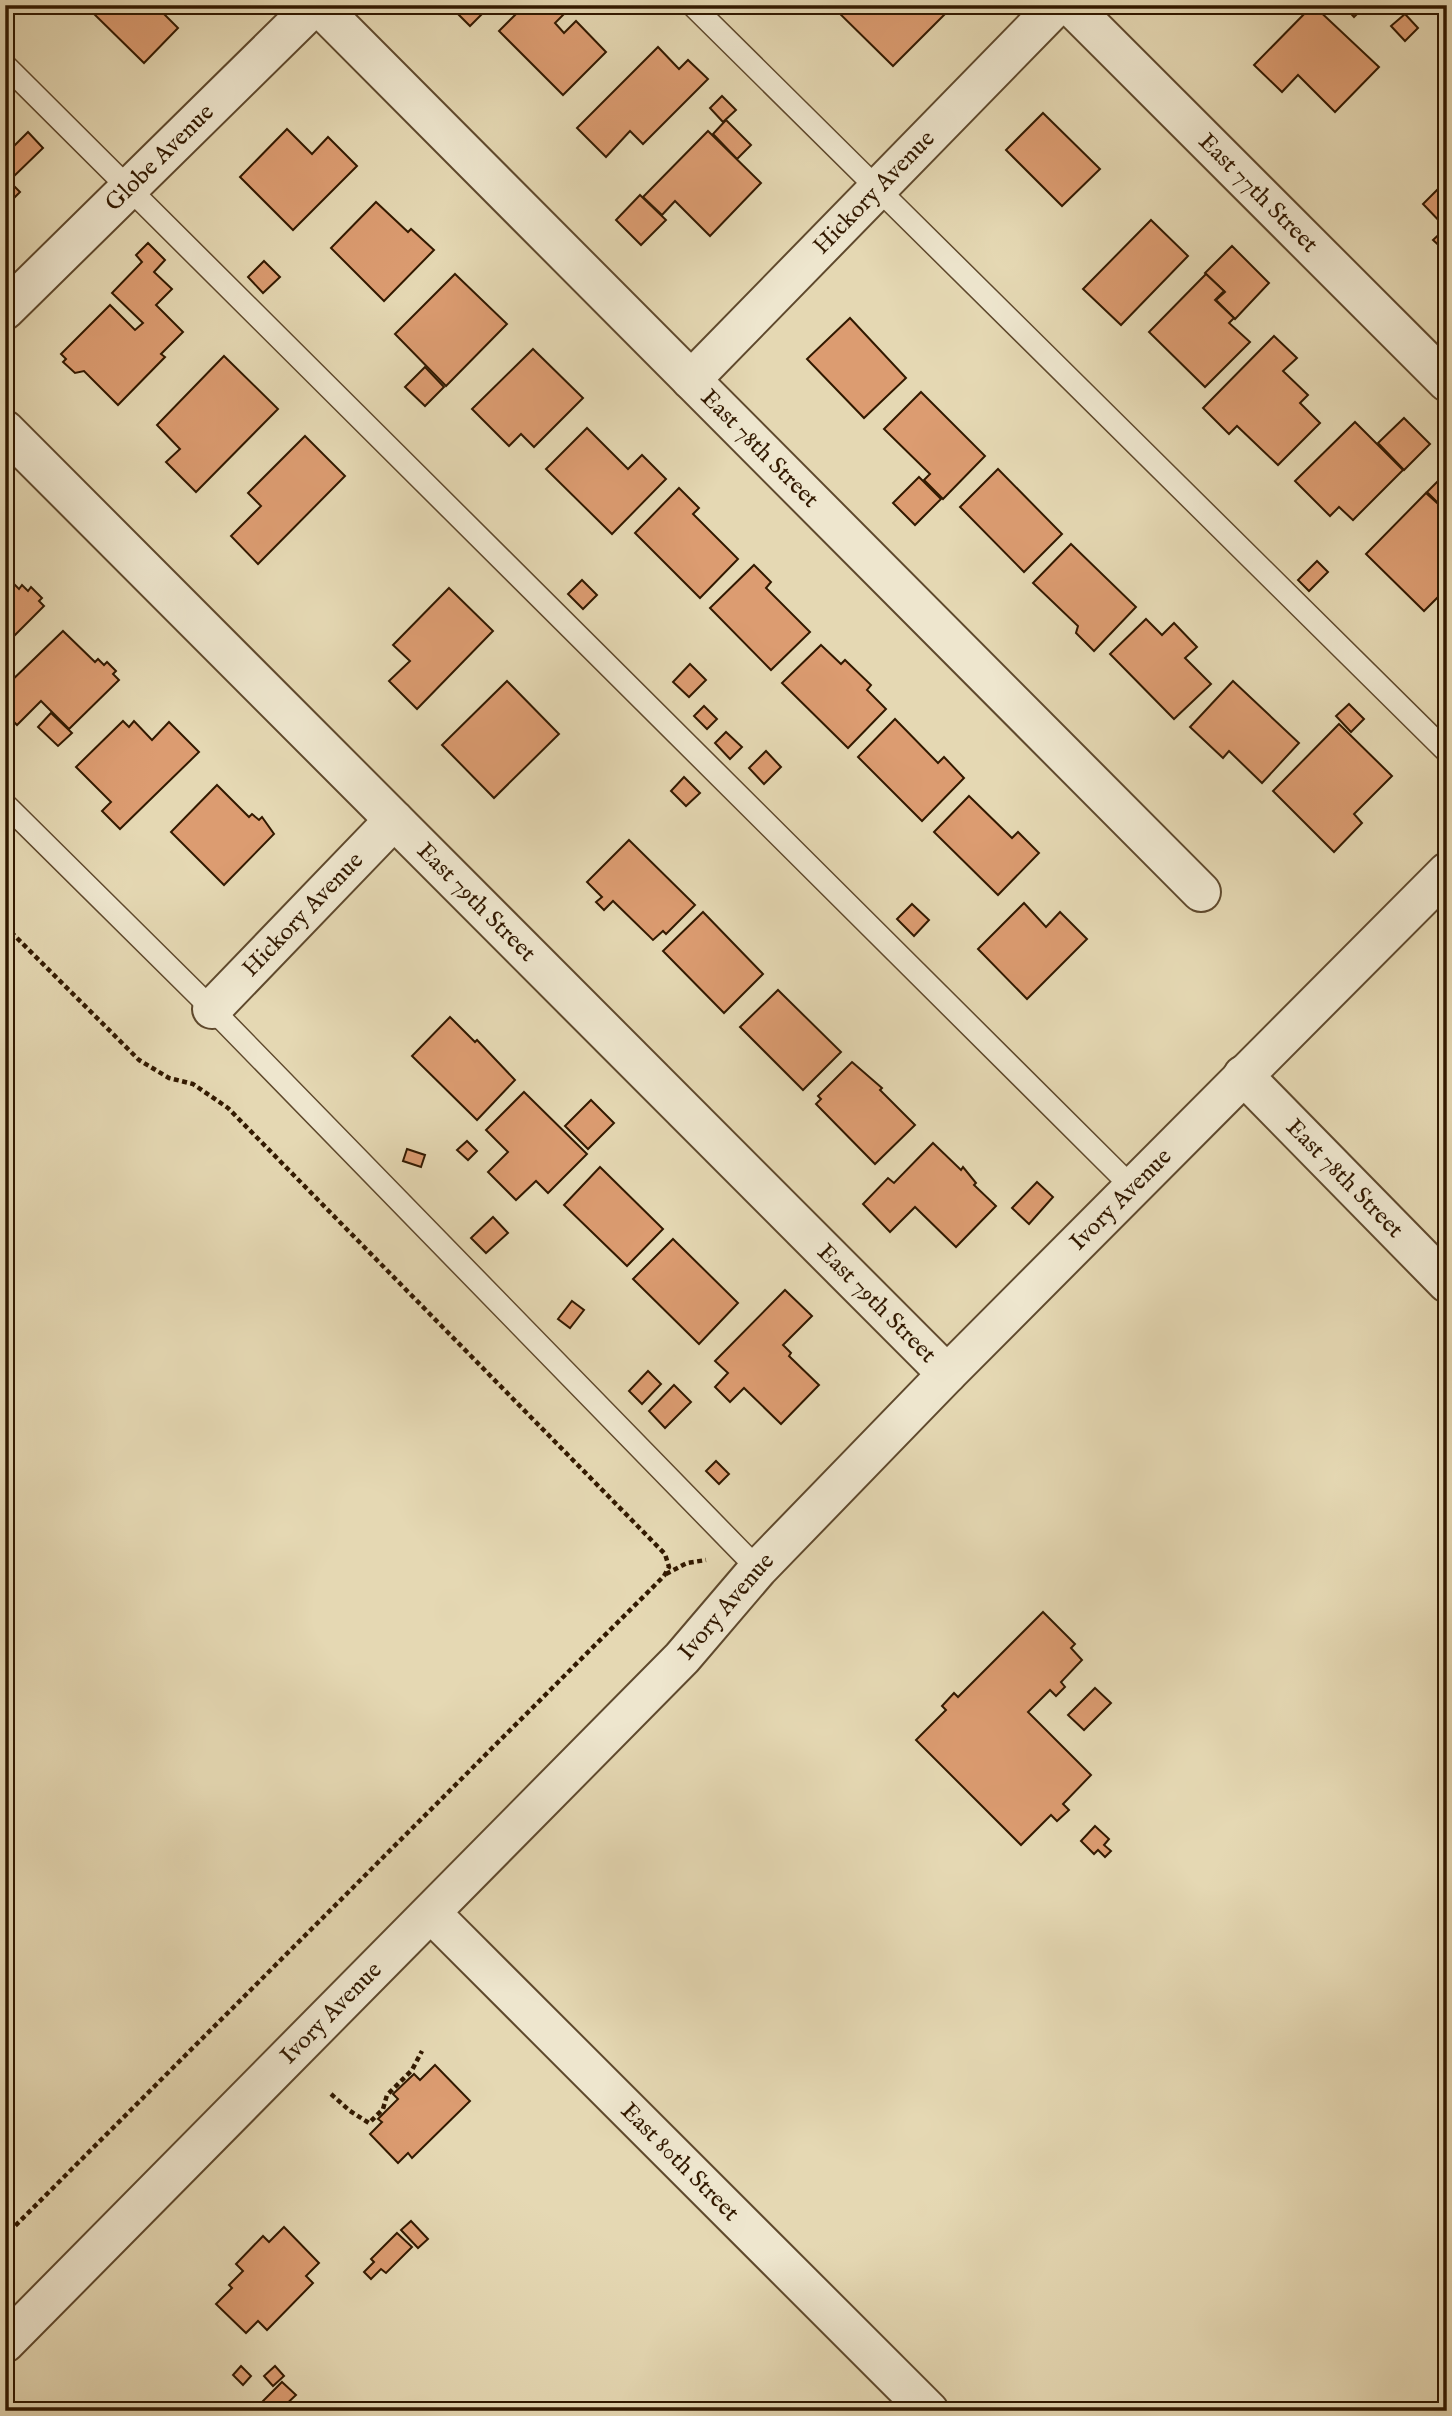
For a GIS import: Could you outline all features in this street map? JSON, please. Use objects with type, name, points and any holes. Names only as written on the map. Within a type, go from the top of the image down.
[{"type":"street","name":"Globe Avenue","points":[[5,310],[316,5]]},
{"type":"street","name":"East 78th Street","points":[[316,5],[1201,892]]},
{"type":"street","name":"Hickory Avenue","points":[[691,380],[1057,5]]},
{"type":"street","name":"East 77th Street","points":[[1070,5],[1447,382]]},
{"type":"street","name":"East 79th Street","points":[[5,430],[947,1374]]},
{"type":"street","name":"Hickory Avenue","points":[[212,1009],[394,820]]},
{"type":"street","name":"Ivory Avenue","points":[[5,2343],[682,1658],[758,1569],[947,1374],[1447,872]]},
{"type":"street","name":"East 78th Street","points":[[1243,1075],[1447,1283]]},
{"type":"street","name":"East 80th Street","points":[[431,1913],[929,2411]]},
{"type":"lane","points":[[692,5],[1447,752]]},
{"type":"lane","points":[[5,65],[1132,1187]]},
{"type":"lane","points":[[5,804],[212,1009],[758,1569]]},
{"type":"path","points":[[5,926],[139,1060],[169,1078],[193,1084],[228,1108],[665,1554],[669,1567],[664,1576],[5,2236]]},
{"type":"path","points":[[331,2094],[350,2112],[371,2126],[383,2109],[387,2095],[412,2070],[422,2051]]},
{"type":"building","points":[[97,5],[155,5],[178,28],[144,63],[91,11]]},
{"type":"building","points":[[454,5],[491,5],[470,26],[452,8]]},
{"type":"building","points":[[525,5],[573,5],[555,23],[564,33],[576,21],[606,52],[563,95],[499,31]]},
{"type":"building","points":[[838,5],[939,5],[947,12],[893,66],[835,9]]},
{"type":"building","points":[[1313,5],[1379,67],[1335,112],[1298,75],[1282,92],[1254,65]]},
{"type":"building","points":[[1343,5],[1366,5],[1354,17]]},
{"type":"building","points":[[1405,14],[1418,28],[1405,41],[1391,26]]},
{"type":"building","points":[[658,47],[679,69],[688,60],[708,79],[643,144],[630,131],[606,157],[577,128]]},
{"type":"building","points":[[722,96],[736,110],[723,122],[710,108]]},
{"type":"building","points":[[1043,113],[1100,169],[1062,206],[1006,150]]},
{"type":"building","points":[[726,120],[751,145],[737,159],[713,134]]},
{"type":"building","points":[[287,129],[312,154],[328,137],[357,166],[293,230],[240,177]]},
{"type":"building","points":[[708,131],[761,183],[710,236],[675,201],[662,215],[643,197]]},
{"type":"building","points":[[28,132],[43,148],[11,179],[5,172],[5,155]]},
{"type":"building","points":[[5,177],[20,192],[5,207]]},
{"type":"building","points":[[1447,180],[1447,253],[1433,240],[1446,228],[1423,204]]},
{"type":"building","points":[[640,195],[666,220],[641,245],[616,220]]},
{"type":"building","points":[[376,202],[408,232],[411,229],[434,250],[384,301],[331,248]]},
{"type":"building","points":[[1151,220],[1188,256],[1121,325],[1083,289]]},
{"type":"building","points":[[148,243],[165,260],[154,272],[172,289],[156,305],[183,332],[161,354],[165,357],[118,405],[84,371],[75,373],[63,362],[66,359],[61,354],[110,305],[135,330],[143,323],[112,293],[142,262],[136,255]]},
{"type":"building","points":[[1232,246],[1269,283],[1235,319],[1216,300],[1225,292],[1205,273]]},
{"type":"building","points":[[264,261],[280,277],[263,293],[248,277]]},
{"type":"building","points":[[455,274],[507,324],[446,386],[395,334]]},
{"type":"building","points":[[1206,274],[1224,291],[1215,300],[1234,318],[1229,323],[1250,342],[1205,387],[1149,332]]},
{"type":"building","points":[[850,318],[906,378],[864,418],[807,359]]},
{"type":"building","points":[[1274,336],[1297,358],[1283,371],[1308,395],[1300,403],[1320,423],[1278,465],[1237,426],[1229,434],[1203,408]]},
{"type":"building","points":[[533,349],[583,398],[534,447],[521,434],[509,446],[472,409]]},
{"type":"building","points":[[224,356],[278,409],[196,492],[166,462],[180,449],[157,425]]},
{"type":"building","points":[[425,367],[444,387],[425,406],[405,387]]},
{"type":"building","points":[[921,392],[985,456],[943,499],[924,480],[930,474],[884,429]]},
{"type":"building","points":[[1404,418],[1430,444],[1404,470],[1378,443]]},
{"type":"building","points":[[1355,422],[1403,470],[1353,520],[1339,507],[1330,516],[1295,481]]},
{"type":"building","points":[[587,428],[628,469],[642,455],[666,479],[612,534],[546,469]]},
{"type":"building","points":[[305,436],[345,476],[258,564],[231,536],[261,506],[248,493]]},
{"type":"building","points":[[998,469],[1062,534],[1024,572],[960,507]]},
{"type":"building","points":[[1447,472],[1447,512],[1427,492]]},
{"type":"building","points":[[919,477],[941,499],[915,525],[893,503]]},
{"type":"building","points":[[679,488],[699,508],[693,514],[738,559],[700,598],[635,533]]},
{"type":"building","points":[[1426,493],[1447,512],[1439,520],[1447,527],[1447,588],[1424,611],[1366,554]]},
{"type":"building","points":[[1071,544],[1136,607],[1094,651],[1076,633],[1078,626],[1033,583]]},
{"type":"building","points":[[1317,561],[1328,572],[1309,591],[1298,580]]},
{"type":"building","points":[[754,565],[771,582],[766,588],[810,632],[771,670],[710,608]]},
{"type":"building","points":[[5,575],[19,589],[22,585],[28,591],[31,587],[42,598],[39,601],[44,606],[5,645]]},
{"type":"building","points":[[582,580],[597,595],[583,609],[568,594]]},
{"type":"building","points":[[449,588],[493,631],[417,709],[389,681],[410,661],[393,645]]},
{"type":"building","points":[[1146,619],[1162,635],[1174,623],[1197,647],[1185,658],[1211,684],[1174,719],[1110,654]]},
{"type":"building","points":[[63,631],[95,662],[98,659],[104,665],[107,662],[116,671],[113,674],[119,680],[69,729],[41,701],[17,725],[5,713],[5,687]]},
{"type":"building","points":[[821,645],[841,664],[845,660],[871,685],[867,690],[886,709],[848,748],[782,683]]},
{"type":"building","points":[[690,664],[706,680],[689,697],[673,682]]},
{"type":"building","points":[[507,681],[559,734],[494,798],[442,745]]},
{"type":"building","points":[[1233,681],[1299,743],[1262,783],[1229,751],[1223,758],[1190,727]]},
{"type":"building","points":[[1349,704],[1364,719],[1351,732],[1336,716]]},
{"type":"building","points":[[704,706],[717,719],[707,729],[694,716]]},
{"type":"building","points":[[51,713],[72,733],[58,746],[38,727]]},
{"type":"building","points":[[895,719],[938,763],[944,757],[964,778],[922,821],[858,757]]},
{"type":"building","points":[[123,721],[129,727],[134,721],[152,740],[169,722],[199,752],[120,829],[102,811],[111,802],[76,767]]},
{"type":"building","points":[[1339,724],[1392,776],[1354,814],[1362,823],[1334,852],[1273,791]]},
{"type":"building","points":[[726,732],[742,747],[730,759],[715,743]]},
{"type":"building","points":[[766,751],[781,767],[764,784],[749,768]]},
{"type":"building","points":[[684,777],[700,793],[686,806],[671,791]]},
{"type":"building","points":[[217,785],[249,817],[252,814],[259,820],[262,817],[274,834],[224,885],[171,832]]},
{"type":"building","points":[[969,796],[1012,838],[1018,832],[1039,853],[998,895],[934,832]]},
{"type":"building","points":[[629,840],[695,905],[666,934],[663,931],[653,940],[613,901],[604,910],[596,902],[602,897],[587,882]]},
{"type":"building","points":[[1024,903],[1046,927],[1060,912],[1087,939],[1027,999],[978,949]]},
{"type":"building","points":[[912,904],[929,920],[914,936],[897,919]]},
{"type":"building","points":[[703,912],[763,974],[724,1013],[663,951]]},
{"type":"building","points":[[778,990],[841,1052],[803,1090],[740,1027]]},
{"type":"building","points":[[450,1017],[475,1042],[477,1040],[515,1080],[477,1120],[412,1056]]},
{"type":"building","points":[[852,1062],[882,1088],[880,1090],[915,1125],[875,1164],[816,1104],[821,1099],[818,1096]]},
{"type":"building","points":[[524,1092],[587,1154],[548,1193],[536,1181],[516,1200],[488,1172],[508,1152],[486,1130]]},
{"type":"building","points":[[591,1100],[614,1123],[588,1149],[565,1126]]},
{"type":"building","points":[[467,1141],[477,1151],[468,1160],[457,1150]]},
{"type":"building","points":[[933,1143],[961,1170],[963,1167],[976,1183],[974,1185],[996,1206],[956,1247],[915,1207],[890,1232],[863,1204],[888,1178],[894,1183]]},
{"type":"building","points":[[407,1149],[425,1155],[421,1167],[403,1161]]},
{"type":"building","points":[[600,1167],[663,1229],[627,1266],[564,1205]]},
{"type":"building","points":[[1037,1182],[1053,1197],[1029,1224],[1012,1208]]},
{"type":"building","points":[[493,1217],[508,1233],[486,1253],[471,1238]]},
{"type":"building","points":[[673,1239],[738,1303],[699,1344],[633,1279]]},
{"type":"building","points":[[785,1290],[812,1316],[783,1345],[791,1353],[789,1356],[819,1385],[781,1424],[744,1388],[730,1402],[715,1387],[728,1373],[715,1361]]},
{"type":"building","points":[[572,1301],[584,1310],[570,1328],[558,1319]]},
{"type":"building","points":[[648,1371],[661,1384],[642,1404],[629,1391]]},
{"type":"building","points":[[674,1385],[691,1402],[665,1428],[649,1411]]},
{"type":"building","points":[[716,1461],[729,1474],[719,1484],[706,1471]]},
{"type":"building","points":[[1043,1612],[1075,1644],[1071,1648],[1082,1660],[1061,1682],[1065,1687],[1056,1696],[1050,1690],[1028,1712],[1091,1775],[1063,1804],[1069,1810],[1057,1821],[1051,1815],[1021,1845],[916,1740],[946,1710],[942,1706],[954,1693],[958,1697]]},
{"type":"building","points":[[1095,1688],[1111,1703],[1084,1730],[1068,1715]]},
{"type":"building","points":[[1095,1826],[1109,1839],[1104,1845],[1111,1851],[1105,1857],[1098,1850],[1094,1854],[1081,1841]]},
{"type":"building","points":[[435,2065],[470,2101],[412,2158],[408,2153],[398,2163],[370,2134],[382,2122],[378,2119],[398,2099],[393,2094],[414,2074],[420,2080]]},
{"type":"building","points":[[411,2221],[428,2239],[418,2248],[401,2230]]},
{"type":"building","points":[[284,2227],[319,2263],[306,2276],[313,2283],[267,2330],[258,2321],[246,2333],[216,2304],[232,2288],[229,2285],[243,2271],[236,2264],[263,2236],[269,2242]]},
{"type":"building","points":[[397,2233],[412,2247],[386,2273],[381,2269],[371,2279],[364,2272],[374,2262],[371,2259]]},
{"type":"building","points":[[241,2366],[251,2376],[243,2385],[233,2375]]},
{"type":"building","points":[[275,2366],[284,2376],[273,2386],[264,2376]]},
{"type":"building","points":[[282,2382],[296,2395],[279,2411],[270,2411],[262,2402]]}]
